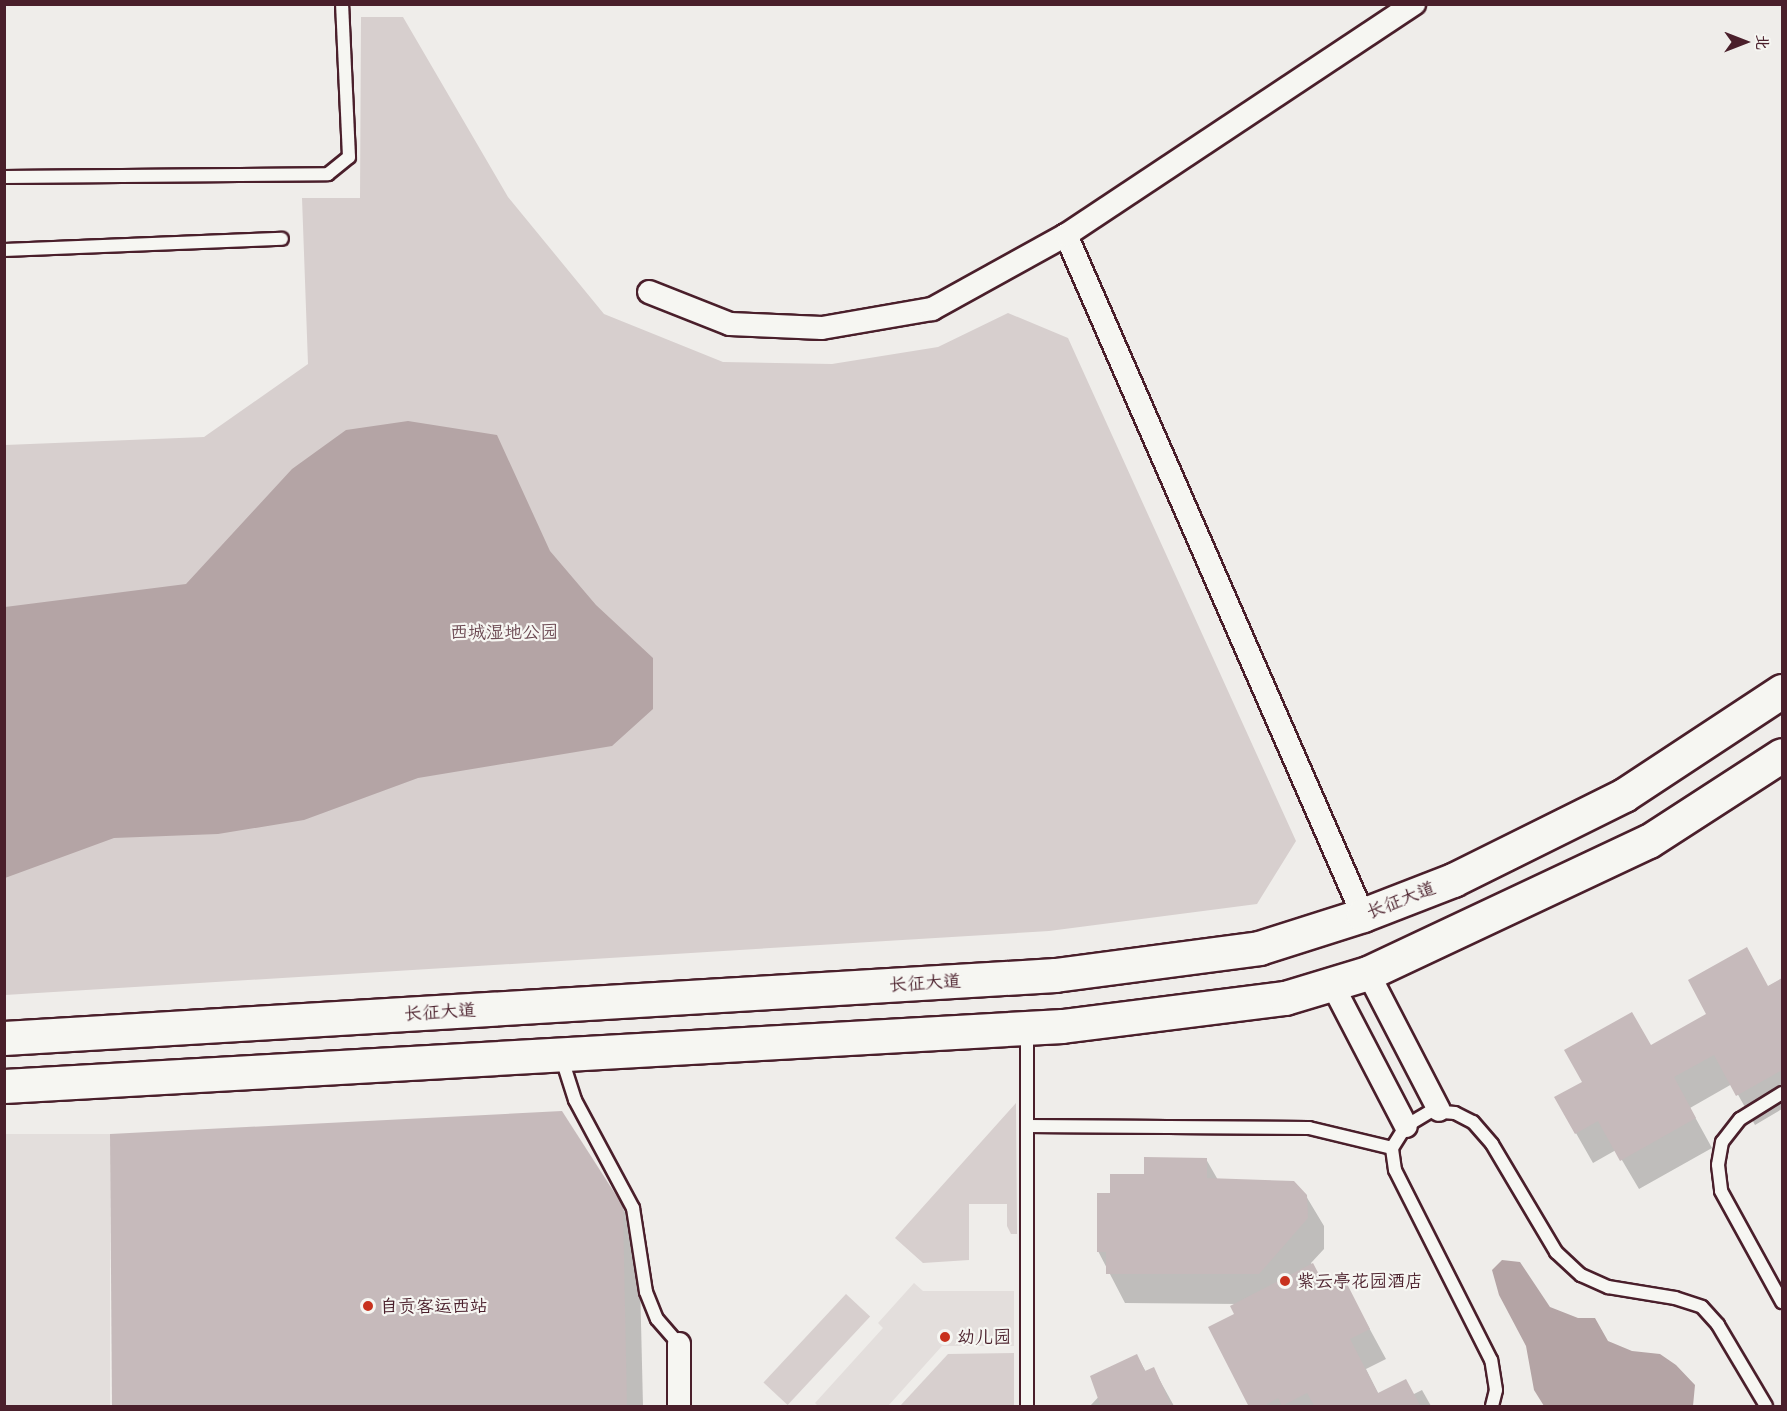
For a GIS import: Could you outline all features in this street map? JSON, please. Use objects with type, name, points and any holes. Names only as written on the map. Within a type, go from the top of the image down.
[{"type":"main road","name":"长征大道","points":[[4,1038],[1055,975],[1259,948],[1363,915],[1453,880],[1624,795],[1782,691]]},
{"type":"main road","points":[[4,1086],[1027,1028],[1285,998],[1368,973],[1650,841],[1782,755]]},
{"type":"street","points":[[649,292],[730,324],[822,328],[932,309],[1066,235],[1414,4]]},
{"type":"street","points":[[1066,235],[1363,915]]},
{"type":"street","points":[[1368,973],[1439,1110]]},
{"type":"street","points":[[1332,984],[1406,1126]]},
{"type":"street","points":[[679,1344],[679,1407]]},
{"type":"lane","points":[[4,177],[328,174],[349,157],[342,4]]},
{"type":"lane","points":[[4,250],[282,238]]},
{"type":"lane","points":[[1027,1028],[1027,1407]]},
{"type":"lane","points":[[561,1056],[575,1100],[633,1208],[646,1292],[657,1319],[679,1344]]},
{"type":"lane","points":[[1782,1093],[1740,1119],[1722,1142],[1718,1165],[1721,1191],[1782,1302]]},
{"type":"lane","points":[[1492,1407],[1496,1390],[1491,1360],[1399,1185],[1392,1148],[1406,1126],[1439,1110],[1473,1122],[1492,1144],[1556,1252],[1581,1275],[1608,1287],[1675,1298],[1702,1307],[1718,1325],[1766,1407]]},
{"type":"lane","points":[[1027,1126],[1309,1128],[1392,1148]]},
{"type":"shaded area","points":[[408,421],[497,435],[550,551],[596,605],[653,658],[653,709],[612,746],[418,778],[304,820],[218,834],[114,838],[5,878],[5,607],[186,584],[292,469],[346,430]]},
{"type":"shaded area","points":[[5,1134],[110,1134],[110,1406],[5,1406]]},
{"type":"shaded area","points":[[1502,1260],[1520,1262],[1550,1307],[1578,1318],[1595,1318],[1608,1341],[1632,1351],[1660,1354],[1676,1365],[1695,1385],[1693,1406],[1544,1406],[1534,1390],[1526,1346],[1499,1295],[1492,1270]]},
{"type":"shaded area","name":"幼儿园","points":[[914,1283],[923,1291],[1014,1291],[1014,1346],[942,1346],[888,1406],[818,1406],[815,1403],[883,1328],[878,1323]]},
{"type":"green space","name":"西城湿地公园","points":[[361,17],[403,17],[508,197],[604,314],[723,362],[832,364],[938,347],[1008,313],[1068,338],[1296,841],[1257,904],[1049,931],[5,995],[5,445],[204,437],[308,364],[302,198],[360,198]]},
{"type":"green space","points":[[1016,1103],[1017,1234],[1011,1234],[1007,1226],[1007,1204],[969,1204],[969,1260],[923,1263],[895,1238]]},
{"type":"green space","points":[[846,1294],[870,1317],[788,1405],[763,1382]]},
{"type":"green space","points":[[1014,1353],[1014,1406],[900,1406],[948,1354]]},
{"type":"building","points":[[1747,947],[1768,986],[1782,978],[1782,1070],[1736,1096],[1714,1055],[1674,1077],[1696,1118],[1620,1161],[1598,1121],[1575,1134],[1554,1097],[1582,1082],[1564,1050],[1632,1012],[1651,1045],[1706,1014],[1688,980]]},
{"type":"building","name":"自贡客运西站","points":[[562,1111],[623,1206],[627,1407],[112,1407],[110,1134]]},
{"type":"building","points":[[1144,1157],[1207,1158],[1207,1178],[1294,1181],[1307,1195],[1308,1218],[1259,1274],[1106,1274],[1106,1252],[1097,1252],[1097,1193],[1110,1193],[1110,1174],[1144,1174]]},
{"type":"building","points":[[1313,1263],[1325,1286],[1343,1276],[1370,1329],[1350,1339],[1378,1393],[1406,1379],[1421,1407],[1315,1407],[1307,1393],[1282,1406],[1278,1398],[1262,1407],[1249,1407],[1208,1327],[1234,1314],[1230,1306]]},
{"type":"building","points":[[1137,1354],[1145,1371],[1154,1367],[1172,1407],[1101,1407],[1090,1376]]},
{"type":"place","name":"紫云亭花园酒店","points":[[1285,1281]]},
{"type":"place","name":"自贡客运西站","points":[[368,1306]]},
{"type":"place","name":"幼儿园","points":[[945,1337]]}]
